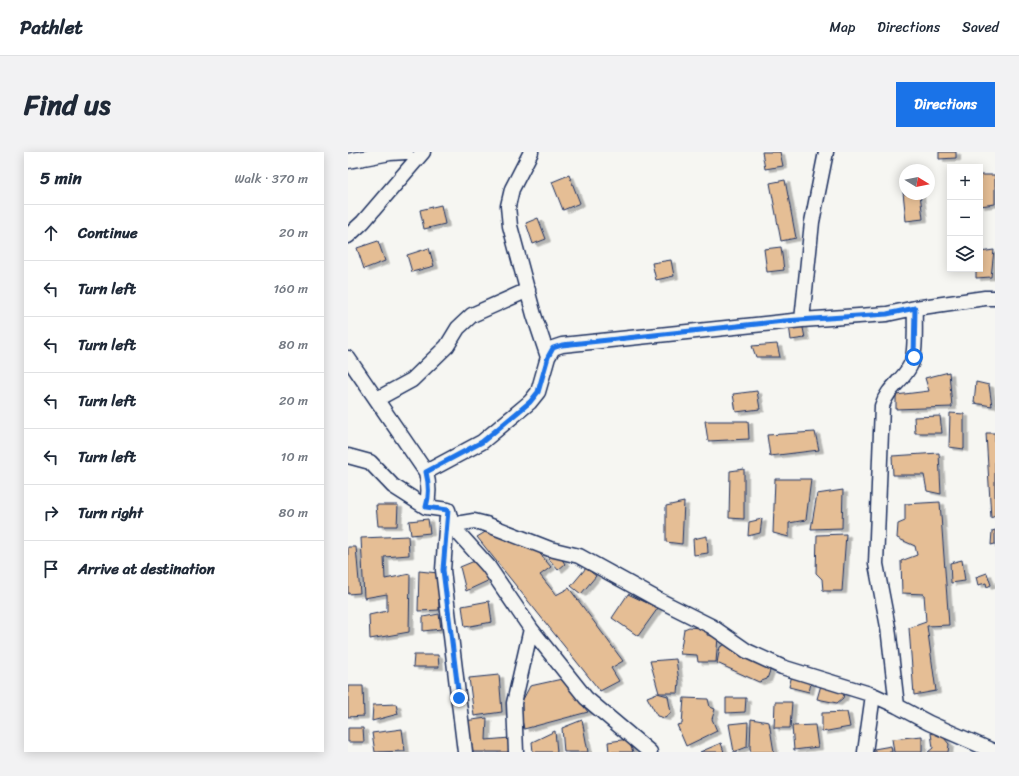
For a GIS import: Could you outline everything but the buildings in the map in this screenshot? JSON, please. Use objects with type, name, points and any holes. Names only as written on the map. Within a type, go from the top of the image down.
[{"type":"street","points":[[348,161],[390,152],[406,152]]},
{"type":"street","points":[[348,236],[363,222],[424,152]]},
{"type":"street","points":[[531,152],[512,189],[508,206],[510,226],[534,315],[548,357]]},
{"type":"street","points":[[802,320],[812,222],[826,152]]},
{"type":"street","points":[[377,399],[412,380],[447,346],[458,328],[472,315],[528,290]]},
{"type":"street","points":[[426,472],[482,442],[530,402],[538,392],[548,357],[553,348],[562,345],[802,320],[887,314],[915,308],[995,298]]},
{"type":"street","points":[[897,706],[888,627],[876,564],[882,406],[884,398],[911,365],[914,357],[915,308]]},
{"type":"street","points":[[348,358],[426,472],[429,486],[429,498],[426,507]]},
{"type":"street","points":[[348,456],[370,462],[393,486],[426,507],[448,510]]},
{"type":"street","points":[[448,510],[453,527],[488,566],[531,630],[586,698],[650,752]]},
{"type":"street","points":[[448,510],[443,570],[465,752]]},
{"type":"street","points":[[453,527],[462,523],[474,521],[486,524],[550,549],[579,556],[656,599],[710,626],[747,651],[782,667],[873,695],[928,723],[988,750]]},
{"type":"street","points":[[516,752],[514,703],[531,630]]},
{"type":"street","points":[[865,752],[873,695]]},
{"type":"route","points":[[459,698],[443,570],[448,510],[426,507],[429,498],[429,486],[426,472],[482,442],[530,402],[538,392],[548,357],[553,348],[562,345],[784,321],[887,314],[915,308],[914,357]]}]
